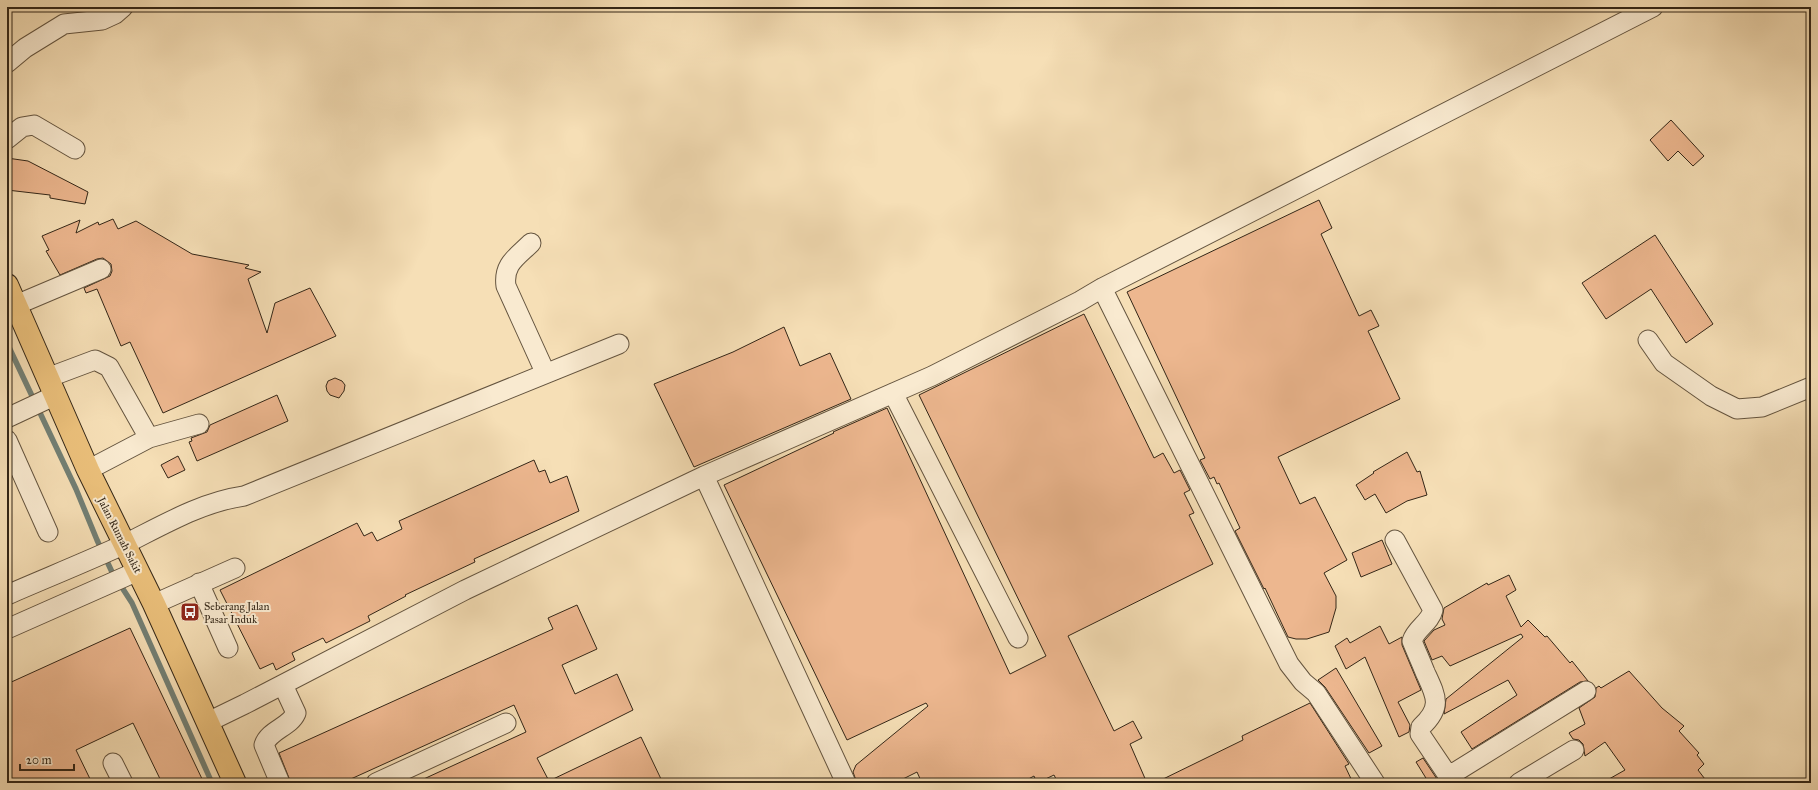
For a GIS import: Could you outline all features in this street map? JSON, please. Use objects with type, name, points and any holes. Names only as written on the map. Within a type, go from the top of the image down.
[{"type":"main road","name":"Jalan Rumah Sakit","points":[[7,285],[16,305],[44,395],[88,470],[109,551],[123,578],[154,604],[235,783]]},
{"type":"street","points":[[7,63],[25,48],[64,24],[102,20],[115,14],[123,7]]},
{"type":"street","points":[[208,722],[283,685],[465,590],[704,476],[932,376],[1654,7]]},
{"type":"street","points":[[7,139],[22,127],[34,124],[75,149]]},
{"type":"street","points":[[531,243],[507,267],[504,275],[506,286],[545,372]]},
{"type":"street","points":[[16,305],[101,269]]},
{"type":"street","points":[[1102,288],[1289,664],[1303,682],[1316,693],[1375,783]]},
{"type":"street","points":[[1648,340],[1664,363],[1711,396],[1737,409],[1762,407],[1811,387]]},
{"type":"street","points":[[7,596],[109,551],[159,526],[225,499],[244,496],[545,372],[619,344]]},
{"type":"street","points":[[7,418],[95,360],[109,367],[149,438]]},
{"type":"street","points":[[893,393],[1018,638]]},
{"type":"street","points":[[88,470],[149,438],[199,424]]},
{"type":"street","points":[[7,440],[48,532]]},
{"type":"street","points":[[704,476],[846,783]]},
{"type":"street","points":[[1395,540],[1433,610],[1432,616],[1414,634],[1412,641],[1436,696],[1435,708],[1431,716],[1421,727],[1420,734],[1451,780],[1586,691]]},
{"type":"street","points":[[154,604],[235,568]]},
{"type":"street","points":[[7,629],[123,578]]},
{"type":"street","points":[[199,583],[228,648]]},
{"type":"street","points":[[280,783],[264,745],[269,737],[291,720],[296,713],[283,685]]},
{"type":"street","points":[[376,783],[506,723]]},
{"type":"street","points":[[1520,783],[1574,750]]},
{"type":"street","points":[[113,764],[123,783]]},
{"type":"building","points":[[1671,120],[1704,156],[1693,166],[1678,151],[1668,161],[1650,140]]},
{"type":"building","points":[[7,158],[28,161],[88,192],[85,204],[50,198],[50,195],[7,190]]},
{"type":"building","points":[[1319,200],[1332,228],[1321,234],[1359,316],[1371,310],[1379,326],[1368,331],[1400,399],[1278,457],[1300,504],[1315,497],[1347,560],[1324,573],[1336,596],[1336,608],[1329,632],[1307,639],[1296,639],[1288,637],[1265,588],[1264,589],[1235,531],[1240,528],[1219,483],[1217,484],[1214,477],[1210,479],[1200,460],[1205,458],[1127,292]]},
{"type":"building","points":[[113,219],[118,229],[136,221],[192,254],[249,265],[245,268],[261,272],[248,279],[267,333],[275,303],[310,288],[336,336],[163,413],[130,342],[121,346],[97,289],[86,293],[84,288],[110,276],[112,271],[111,264],[103,258],[97,259],[60,275],[46,251],[49,250],[42,236],[80,220],[76,233],[98,222],[99,225]]},
{"type":"building","points":[[1655,235],[1713,324],[1686,343],[1651,289],[1606,319],[1582,283]]},
{"type":"building","points":[[1084,314],[1154,458],[1163,453],[1174,473],[1180,470],[1190,490],[1184,493],[1194,513],[1189,515],[1213,564],[1068,636],[1114,731],[1133,721],[1142,738],[1130,744],[1147,783],[1058,783],[1054,775],[1037,783],[1034,776],[1021,783],[922,783],[917,772],[895,783],[857,783],[853,772],[856,765],[928,706],[926,703],[847,740],[724,485],[834,433],[833,432],[887,408],[1010,674],[1046,656],[919,395]]},
{"type":"building","points":[[784,327],[800,366],[830,353],[851,399],[694,467],[654,384],[733,352]]},
{"type":"building","points":[[335,378],[342,381],[345,385],[344,391],[339,398],[330,395],[326,386],[328,381]]},
{"type":"building","points":[[277,395],[288,421],[197,461],[189,442],[192,441],[191,438],[207,432],[210,425]]},
{"type":"building","points":[[1407,452],[1417,472],[1420,471],[1427,495],[1407,501],[1386,513],[1375,494],[1365,500],[1356,485],[1374,473],[1373,472]]},
{"type":"building","points":[[178,456],[185,470],[168,478],[161,465]]},
{"type":"building","points":[[534,460],[539,472],[545,470],[550,483],[567,476],[579,511],[474,559],[475,562],[405,595],[406,596],[368,616],[370,621],[326,643],[323,638],[292,653],[295,660],[276,670],[273,663],[260,669],[220,590],[357,523],[364,536],[372,532],[377,541],[402,529],[399,521]]},
{"type":"building","points":[[1382,540],[1392,564],[1361,577],[1352,553]]},
{"type":"building","points":[[1509,575],[1516,590],[1506,596],[1521,627],[1528,620],[1545,637],[1547,636],[1570,663],[1572,661],[1588,681],[1580,682],[1472,749],[1461,732],[1517,695],[1508,680],[1444,714],[1446,699],[1523,637],[1521,634],[1450,666],[1442,656],[1432,660],[1424,641],[1434,630],[1445,625],[1442,619],[1444,608],[1487,583],[1488,585]]},
{"type":"building","points":[[577,605],[597,649],[562,665],[575,694],[617,674],[633,710],[537,758],[549,781],[641,737],[661,779],[652,783],[415,783],[526,732],[514,705],[342,783],[291,783],[279,753],[553,629],[548,618]]},
{"type":"building","points":[[1380,626],[1389,644],[1402,637],[1402,645],[1421,690],[1398,702],[1410,725],[1409,732],[1399,737],[1365,657],[1346,669],[1335,646],[1347,638],[1350,643]]},
{"type":"building","points":[[130,628],[204,783],[162,783],[133,723],[76,750],[92,783],[7,783],[7,684]]},
{"type":"building","points":[[1336,668],[1382,746],[1369,753],[1325,687],[1318,680]]},
{"type":"building","points":[[1629,671],[1662,708],[1684,726],[1679,731],[1699,753],[1697,755],[1704,764],[1698,770],[1708,783],[1602,783],[1625,770],[1605,742],[1585,756],[1583,744],[1579,740],[1573,739],[1569,733],[1585,724],[1579,708],[1595,697],[1596,688],[1599,686],[1601,688]]},
{"type":"building","points":[[1310,703],[1349,764],[1345,766],[1353,783],[1155,783],[1243,740],[1242,736]]},
{"type":"building","points":[[1423,758],[1437,779],[1431,783],[1429,783],[1416,762]]},
{"type":"waterway","points":[[7,343],[76,489],[112,572],[132,603],[212,783]]},
{"type":"place","name":"Seberang Jalan Pasar Induk","points":[[190,612]]}]
